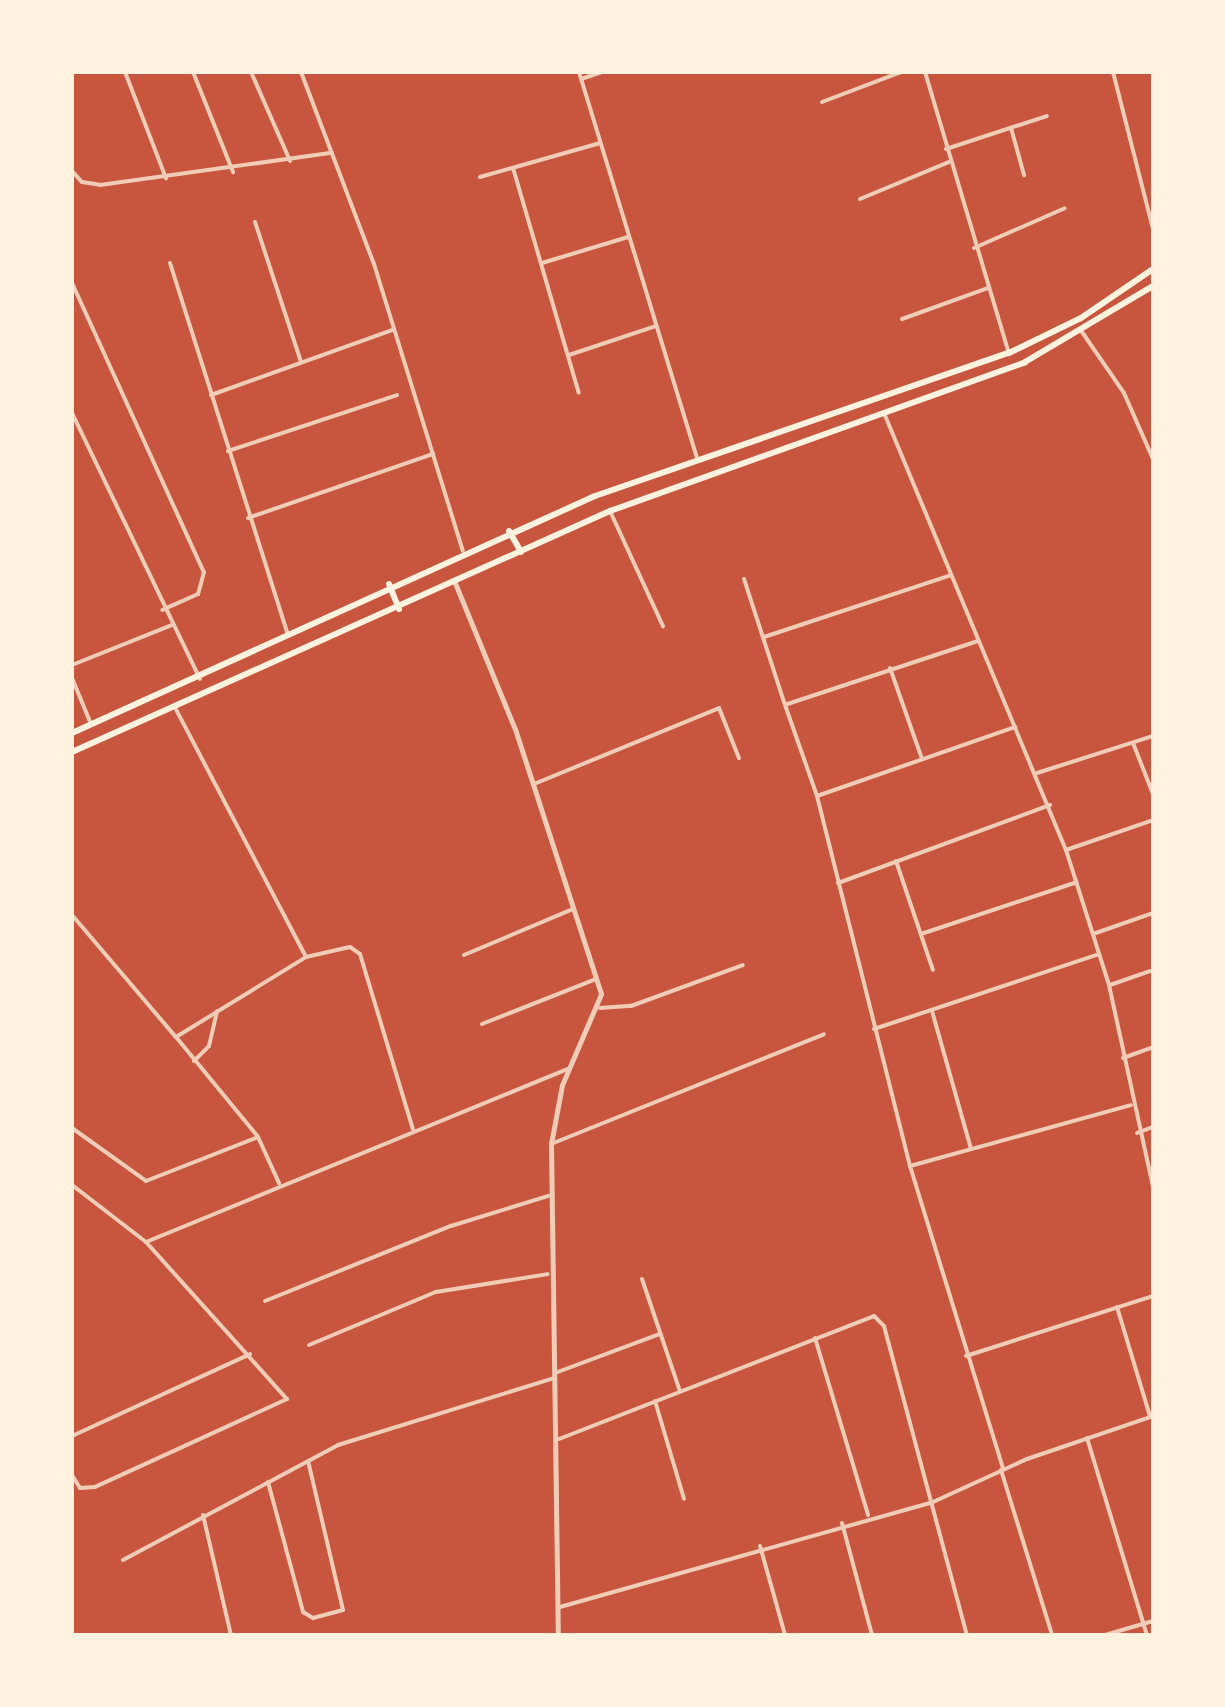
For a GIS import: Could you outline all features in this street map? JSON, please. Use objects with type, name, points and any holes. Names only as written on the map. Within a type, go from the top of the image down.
[{"type":"main road","points":[[72,733],[200,679],[389,584],[509,531],[697,458],[1009,353],[1081,318],[1153,269]]},
{"type":"main road","points":[[72,752],[176,709],[610,511],[883,410],[1012,367],[1082,332],[1153,286]]},
{"type":"main road","points":[[509,531],[521,552]]},
{"type":"main road","points":[[389,584],[399,609]]},
{"type":"street","points":[[125,72],[166,178]]},
{"type":"street","points":[[193,72],[233,172]]},
{"type":"street","points":[[251,72],[290,162]]},
{"type":"street","points":[[301,72],[393,330],[463,551]]},
{"type":"street","points":[[579,72],[697,458]]},
{"type":"street","points":[[581,79],[602,72]]},
{"type":"street","points":[[822,102],[901,72]]},
{"type":"street","points":[[933,72],[926,73],[949,162],[1009,353]]},
{"type":"street","points":[[1113,72],[1153,229]]},
{"type":"street","points":[[946,149],[1047,116]]},
{"type":"street","points":[[1011,128],[1024,175]]},
{"type":"street","points":[[480,177],[600,143]]},
{"type":"street","points":[[72,171],[82,182],[100,185],[233,172],[332,153]]},
{"type":"street","points":[[860,199],[949,162]]},
{"type":"street","points":[[513,168],[579,393]]},
{"type":"street","points":[[974,248],[1065,208]]},
{"type":"street","points":[[255,222],[301,362]]},
{"type":"street","points":[[542,263],[629,236]]},
{"type":"street","points":[[170,263],[248,518],[288,634]]},
{"type":"street","points":[[72,283],[204,572],[198,594],[162,610]]},
{"type":"street","points":[[902,319],[988,288]]},
{"type":"street","points":[[569,355],[656,326]]},
{"type":"street","points":[[211,395],[393,330]]},
{"type":"street","points":[[1082,332],[1124,393],[1153,459]]},
{"type":"street","points":[[228,451],[397,395]]},
{"type":"street","points":[[883,410],[978,641],[1037,773],[1066,850],[1109,985],[1137,1133],[1153,1187]]},
{"type":"street","points":[[72,413],[162,610],[200,679]]},
{"type":"street","points":[[248,518],[433,454]]},
{"type":"street","points":[[610,511],[663,626]]},
{"type":"street","points":[[764,637],[951,575]]},
{"type":"street","points":[[744,579],[817,796],[910,1166],[1052,1635]]},
{"type":"street","points":[[455,583],[534,784],[598,978],[600,1008],[568,1069],[551,1144],[548,1274],[559,1439],[558,1635]]},
{"type":"street","points":[[72,665],[172,625]]},
{"type":"street","points":[[785,705],[978,641]]},
{"type":"street","points":[[890,668],[922,759]]},
{"type":"street","points":[[72,678],[92,726]]},
{"type":"street","points":[[534,784],[719,708],[739,758]]},
{"type":"street","points":[[176,709],[306,957]]},
{"type":"street","points":[[817,796],[1015,727]]},
{"type":"street","points":[[1037,773],[1153,736]]},
{"type":"street","points":[[1133,743],[1153,794]]},
{"type":"street","points":[[837,883],[1050,805]]},
{"type":"street","points":[[1066,850],[1153,820]]},
{"type":"street","points":[[896,861],[933,970]]},
{"type":"street","points":[[921,934],[1077,882]]},
{"type":"street","points":[[464,955],[575,908]]},
{"type":"street","points":[[1093,934],[1153,913]]},
{"type":"street","points":[[72,915],[258,1137],[279,1183]]},
{"type":"street","points":[[176,1037],[306,957],[350,947],[360,954],[413,1129]]},
{"type":"street","points":[[874,1029],[1099,954]]},
{"type":"street","points":[[600,1008],[631,1006],[743,965]]},
{"type":"street","points":[[1109,985],[1153,970]]},
{"type":"street","points":[[482,1024],[598,978]]},
{"type":"street","points":[[194,1061],[209,1046],[217,1010]]},
{"type":"street","points":[[932,1011],[971,1149]]},
{"type":"street","points":[[551,1144],[824,1034]]},
{"type":"street","points":[[1123,1058],[1153,1047]]},
{"type":"street","points":[[146,1242],[279,1183],[568,1069]]},
{"type":"street","points":[[910,1166],[1131,1105]]},
{"type":"street","points":[[1137,1133],[1153,1127]]},
{"type":"street","points":[[72,1128],[146,1181],[258,1137]]},
{"type":"street","points":[[72,1185],[146,1242],[286,1394],[283,1405],[95,1487],[80,1488],[72,1475]]},
{"type":"street","points":[[265,1301],[451,1226],[548,1196]]},
{"type":"street","points":[[309,1345],[436,1292],[548,1274]]},
{"type":"street","points":[[642,1279],[680,1391]]},
{"type":"street","points":[[966,1356],[1153,1296]]},
{"type":"street","points":[[560,1607],[868,1515],[933,1502],[1002,1470],[1152,1416],[1117,1307]]},
{"type":"street","points":[[559,1439],[867,1316],[880,1320],[933,1502],[967,1635]]},
{"type":"street","points":[[123,1560],[203,1515],[359,1436],[556,1375],[660,1334]]},
{"type":"street","points":[[815,1338],[868,1515]]},
{"type":"street","points":[[72,1436],[250,1354]]},
{"type":"street","points":[[655,1401],[684,1499]]},
{"type":"street","points":[[1087,1438],[1147,1635]]},
{"type":"street","points":[[268,1482],[303,1612],[313,1618],[343,1610],[308,1461]]},
{"type":"street","points":[[203,1515],[231,1635]]},
{"type":"street","points":[[842,1523],[872,1635]]},
{"type":"street","points":[[760,1546],[785,1635]]},
{"type":"street","points":[[1105,1635],[1153,1621]]}]
